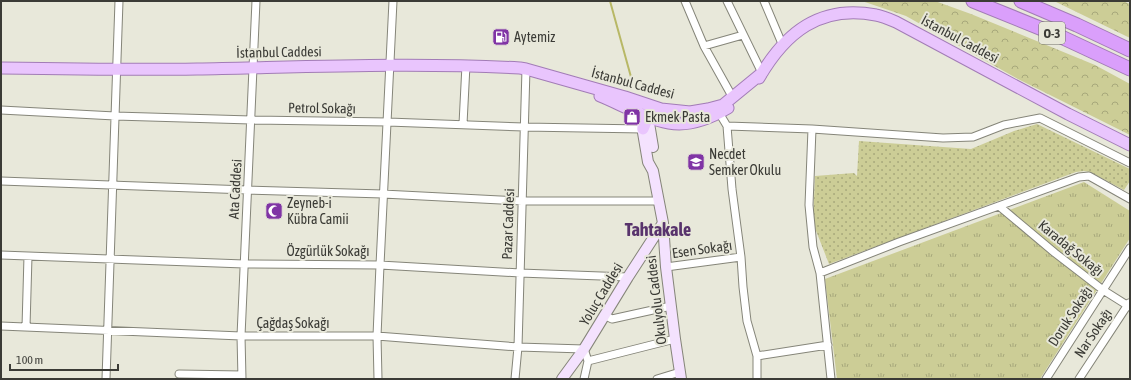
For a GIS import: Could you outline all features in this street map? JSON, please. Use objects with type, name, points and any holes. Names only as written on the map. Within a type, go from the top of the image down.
[{"type":"highway","name":"O-3","points":[[973,1],[1057,35],[1130,69]]},
{"type":"highway","name":"O-3","points":[[1021,1],[1130,50]]},
{"type":"main road","name":"İstanbul Caddesi","points":[[1,68],[117,70],[466,65],[526,69],[625,97],[661,109],[690,112],[729,108],[754,87],[762,73],[783,46],[796,33],[814,20],[834,14],[855,12],[876,15],[896,22],[1068,114],[1130,145]]},
{"type":"main road","name":"İstanbul Caddesi","points":[[557,78],[644,115],[670,124],[692,122],[712,117],[723,105],[762,73]]},
{"type":"main road","points":[[625,97],[641,108],[644,115],[643,128]]},
{"type":"main road","points":[[644,115],[651,115],[655,113],[671,114],[681,111]]},
{"type":"street","points":[[106,379],[119,1]]},
{"type":"street","name":"Ata Caddesi","points":[[242,377],[241,336],[256,1]]},
{"type":"street","points":[[378,379],[377,336],[393,1]]},
{"type":"street","points":[[685,1],[704,46],[733,98]]},
{"type":"street","points":[[727,1],[762,73]]},
{"type":"street","points":[[764,1],[783,46]]},
{"type":"street","points":[[704,46],[743,35]]},
{"type":"street","points":[[463,124],[466,65]]},
{"type":"street","name":"Pazar Caddesi","points":[[515,379],[518,347],[526,69]]},
{"type":"street","name":"Petrol Sokağı","points":[[1,110],[115,116],[251,120],[643,128]]},
{"type":"street","points":[[718,110],[727,126],[732,189],[741,257],[747,321],[756,356],[757,379]]},
{"type":"street","points":[[644,115],[655,163],[653,171]]},
{"type":"street","points":[[727,126],[943,138],[973,137],[1004,125],[1040,118],[1130,163]]},
{"type":"street","points":[[643,128],[648,162],[653,171]]},
{"type":"street","points":[[812,130],[809,206],[813,247],[820,273],[831,379]]},
{"type":"street","name":"Okulyolu Caddesi","points":[[653,171],[663,223],[666,267],[680,375]]},
{"type":"street","points":[[820,273],[899,242],[1079,177],[1088,176],[1130,199]]},
{"type":"street","points":[[1,181],[383,194],[522,201],[659,201]]},
{"type":"street","name":"Karadağ Sokağı","points":[[999,206],[1055,253],[1103,290],[1129,305]]},
{"type":"street","name":"Yoluç Caddesi","points":[[562,379],[584,349],[663,223]]},
{"type":"street","name":"Doruk Sokağı","points":[[1046,379],[1130,248]]},
{"type":"street","name":"Özgürlük Sokağı","points":[[1,255],[244,264],[380,265],[520,273],[628,277]]},
{"type":"street","points":[[26,327],[28,256]]},
{"type":"street","name":"Esen Sokağı","points":[[666,267],[741,257]]},
{"type":"street","name":"Nar Sokağı","points":[[1079,379],[1129,305]]},
{"type":"street","points":[[604,315],[612,319],[671,306]]},
{"type":"street","name":"Çağdaş Sokağı","points":[[1,326],[241,336],[377,336],[518,347],[584,349]]},
{"type":"street","points":[[588,361],[675,340]]},
{"type":"street","points":[[756,356],[828,345]]},
{"type":"street","points":[[584,349],[588,361],[584,379]]},
{"type":"street","points":[[178,374],[242,377]]},
{"type":"street","points":[[657,379],[680,375]]},
{"type":"green space","points":[[862,1],[935,1],[971,14],[1095,65],[1130,84],[1130,135],[1018,79],[906,16]]},
{"type":"green space","points":[[1054,1],[1123,1],[1130,4],[1130,38]]},
{"type":"green space","points":[[1037,124],[1130,169],[1130,181],[1124,190],[1090,172],[1076,172],[829,264],[813,223],[815,176],[854,173],[857,176],[859,141],[971,149],[1014,131]]},
{"type":"green space","points":[[1084,182],[1130,211],[1130,238],[1040,379],[837,379],[825,279]]},
{"type":"waterway","points":[[610,1],[631,77]]},
{"type":"place","name":"Aytemiz","points":[[501,37]]},
{"type":"place","name":"Ekmek Pasta","points":[[632,117]]},
{"type":"place","name":"Necdet Semker Okulu","points":[[696,162]]},
{"type":"place","name":"Zeyneb-i Kübra Camii","points":[[274,211]]},
{"type":"district","name":"Tahtakale","points":[[658,229]]}]
